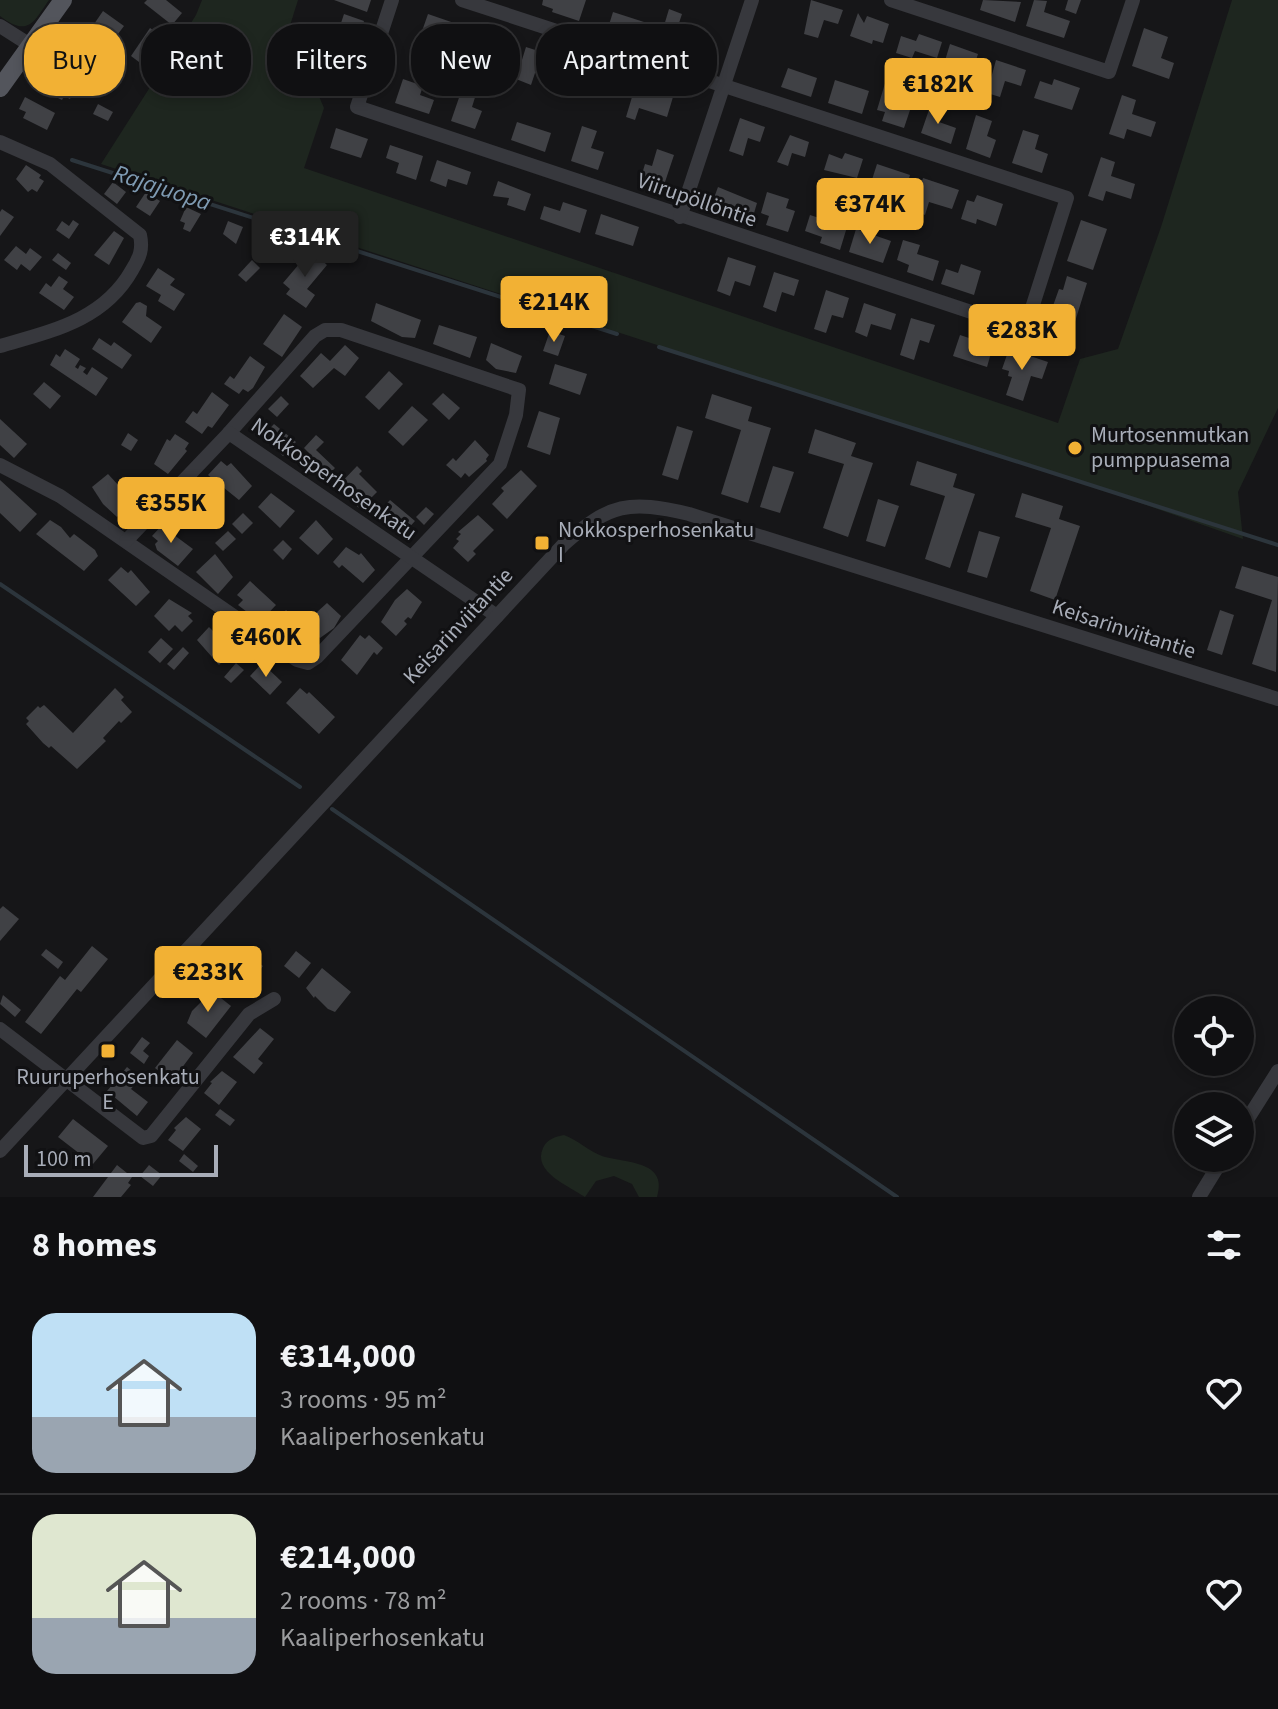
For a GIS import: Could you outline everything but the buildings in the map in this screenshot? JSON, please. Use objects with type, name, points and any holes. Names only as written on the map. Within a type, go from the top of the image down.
[{"type":"main road","points":[[45,24],[63,0]]},
{"type":"main road","points":[[0,88],[24,54]]},
{"type":"street","name":"Viirupöllöntie","points":[[392,0],[357,107],[1025,330],[1067,198],[724,86]]},
{"type":"street","points":[[462,0],[724,86]]},
{"type":"street","points":[[680,217],[752,0]]},
{"type":"street","points":[[891,0],[1109,72],[1133,0]]},
{"type":"street","points":[[0,26],[24,41]]},
{"type":"street","points":[[0,142],[50,164],[140,235],[143,248],[127,279],[104,307],[80,320],[0,346]]},
{"type":"street","points":[[0,465],[60,496],[271,642],[308,663],[412,559],[500,464],[516,415],[519,390],[341,330],[325,330],[315,336],[229,433]]},
{"type":"street","name":"Nokkosperhosenkatu","points":[[126,541],[229,433],[497,616]]},
{"type":"street","name":"Keisarinviitantie","points":[[0,1151],[564,544],[591,520],[626,506],[656,506],[689,514],[1278,699]]},
{"type":"street","points":[[0,1029],[143,1138],[151,1136],[249,1014],[274,999]]},
{"type":"street","points":[[1254,1109],[1278,1071]]},
{"type":"street","points":[[1199,1197],[1214,1172]]},
{"type":"shaded area","points":[[0,0],[49,0],[35,20],[24,26],[0,16]]},
{"type":"shaded area","points":[[202,0],[298,0],[290,24],[267,24],[267,96],[319,96],[324,108],[304,168],[1058,423],[1080,359],[1118,349],[1161,227],[1232,0],[1278,0],[1278,408],[1238,492],[1243,539],[1109,492],[101,164],[144,96],[251,96],[251,24],[190,24]]},
{"type":"shaded area","points":[[564,1135],[602,1156],[632,1162],[651,1170],[657,1176],[659,1185],[657,1197],[639,1197],[632,1184],[614,1176],[596,1181],[585,1197],[562,1183],[547,1171],[541,1157],[547,1142]]},
{"type":"waterway","name":"Rajajuopa","points":[[72,160],[617,334]]},
{"type":"waterway","points":[[659,347],[1278,545]]},
{"type":"waterway","points":[[0,584],[300,787]]},
{"type":"waterway","points":[[332,809],[897,1197]]},
{"type":"place","name":"Murtosenmutkan pumppuasema","points":[[1075,448]]},
{"type":"place","name":"Nokkosperhosenkatu I","points":[[542,543]]},
{"type":"place","name":"Ruuruperhosenkatu E","points":[[108,1051]]}]
